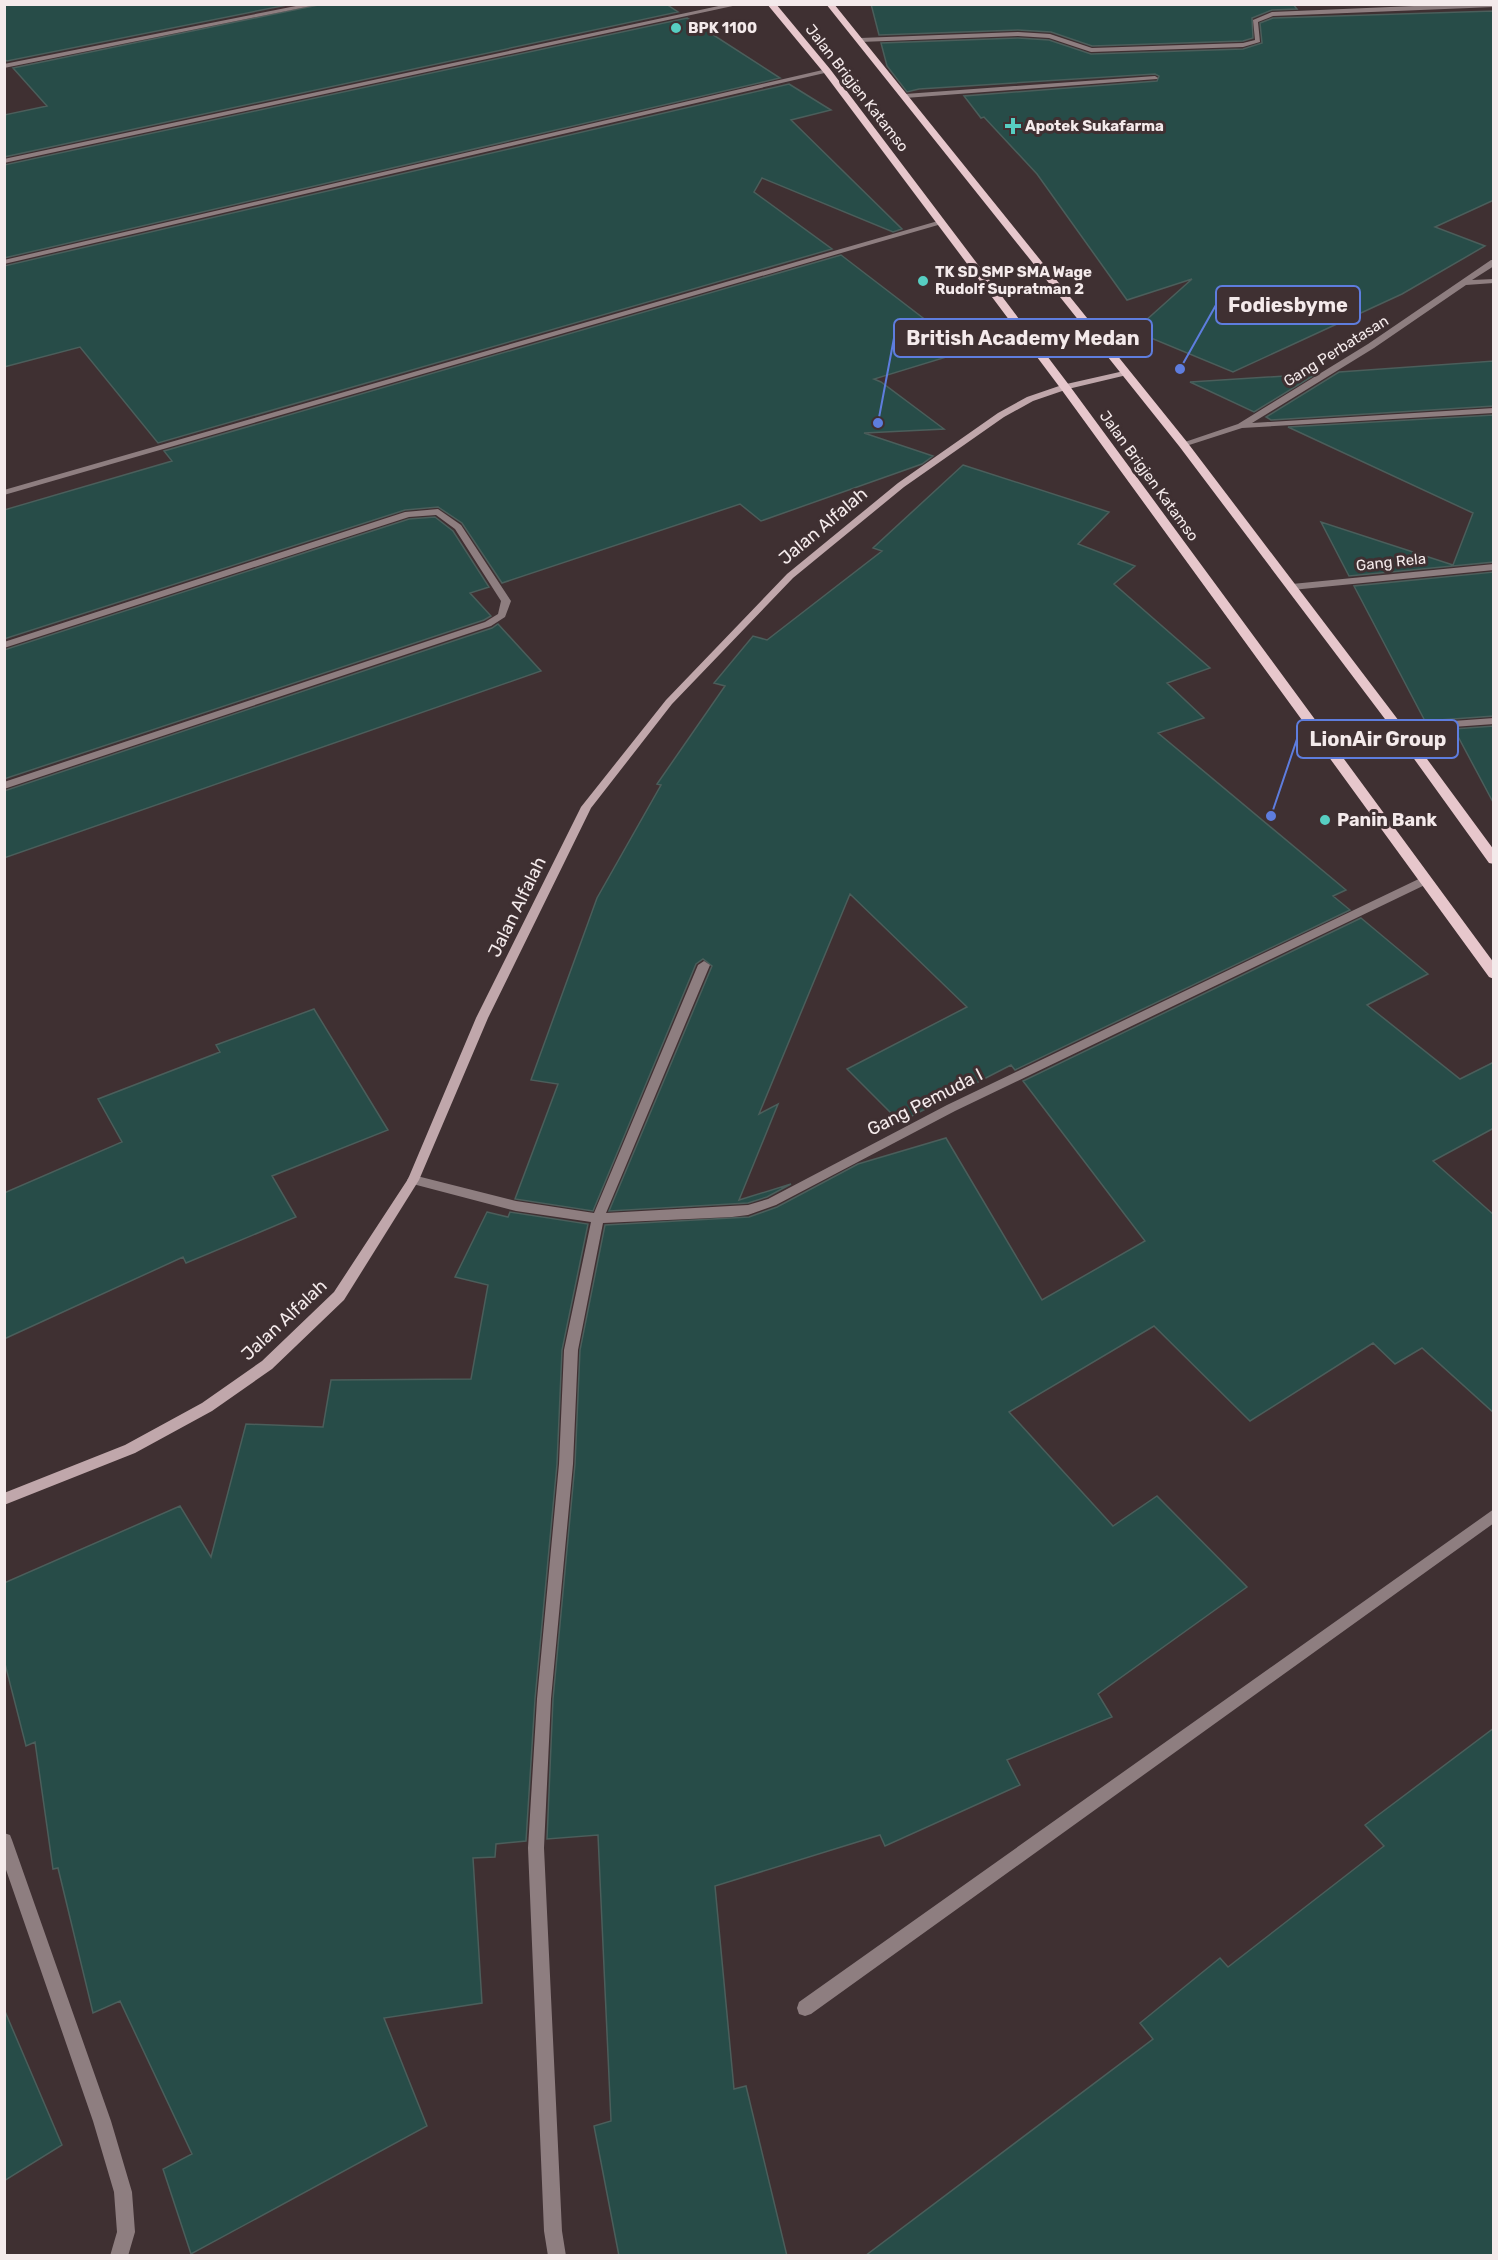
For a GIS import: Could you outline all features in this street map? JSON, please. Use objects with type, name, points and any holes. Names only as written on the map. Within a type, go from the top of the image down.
[{"type":"main road","name":"Jalan Brigjen Katamso","points":[[771,4],[827,71],[1065,387],[1494,974]]},
{"type":"main road","name":"Jalan Brigjen Katamso","points":[[830,4],[1183,444],[1398,728],[1494,860]]},
{"type":"street","points":[[4,66],[318,4]]},
{"type":"street","points":[[4,161],[739,4]]},
{"type":"street","points":[[860,40],[1018,34],[1050,36],[1091,50],[1243,45],[1258,41],[1255,21],[1272,14],[1494,5]]},
{"type":"street","points":[[4,262],[827,71]]},
{"type":"street","points":[[905,96],[1155,78]]},
{"type":"street","points":[[4,493],[941,223]]},
{"type":"street","name":"Gang Perbatasan","points":[[1183,444],[1241,426],[1371,346],[1494,262]]},
{"type":"street","points":[[1466,283],[1494,281]]},
{"type":"street","name":"Jalan Alfalah","points":[[4,1499],[130,1449],[207,1407],[267,1365],[339,1296],[413,1180],[482,1018],[586,807],[669,702],[790,576],[901,485],[1001,415],[1030,399],[1065,387],[1124,373]]},
{"type":"street","points":[[1241,426],[1494,410]]},
{"type":"street","points":[[4,645],[408,514],[438,512],[458,527],[506,601],[502,615],[488,624],[4,786]]},
{"type":"street","name":"Gang Rela","points":[[1292,587],[1494,567]]},
{"type":"street","points":[[1398,728],[1494,721]]},
{"type":"street","name":"Gang Pemuda I","points":[[413,1180],[516,1206],[598,1218],[748,1210],[772,1202],[951,1108],[1425,880]]},
{"type":"street","points":[[557,2256],[553,2231],[536,1848],[544,1699],[566,1464],[572,1350],[598,1218],[704,965]]},
{"type":"street","points":[[805,2008],[1494,1515]]},
{"type":"street","points":[[4,1840],[102,2121],[123,2193],[126,2232],[119,2256]]},
{"type":"building","points":[[4,4],[292,4],[7,61],[4,59]]},
{"type":"building","points":[[323,4],[666,4],[678,12],[4,157],[4,115],[47,106],[13,68]]},
{"type":"building","points":[[871,4],[1293,4],[1297,9],[1272,10],[1252,18],[1253,38],[1243,41],[1092,46],[1051,32],[1018,30],[879,35]]},
{"type":"building","points":[[1494,11],[1494,200],[1435,227],[1485,246],[1402,294],[1233,372],[1134,331],[1192,279],[1127,300],[1037,174],[984,117],[981,118],[964,96],[1157,81],[1159,76],[1155,74],[919,89],[907,92],[887,66],[881,43],[1018,38],[1049,40],[1091,54],[1243,49],[1262,43],[1260,23],[1273,18]]},
{"type":"building","points":[[687,18],[780,78],[4,258],[4,165]]},
{"type":"building","points":[[789,84],[831,110],[791,120],[902,229],[893,232],[762,178],[754,192],[832,249],[158,443],[80,347],[4,367],[4,266]]},
{"type":"building","points":[[841,255],[966,351],[874,379],[944,429],[864,433],[933,456],[922,464],[761,521],[740,504],[502,583],[462,523],[438,507],[405,510],[4,639],[4,510],[172,461],[164,451]]},
{"type":"building","points":[[1494,361],[1494,406],[1271,420],[1266,417],[1339,372]]},
{"type":"building","points":[[1316,374],[1254,412],[1190,382]]},
{"type":"building","points":[[1494,415],[1494,562],[1349,576],[1321,522],[1453,565],[1473,513],[1288,427]]},
{"type":"building","points":[[963,465],[1109,512],[1078,544],[1135,566],[1114,584],[1210,668],[1167,683],[1204,718],[1158,733],[1346,890],[1333,896],[1350,910],[1015,1070],[1011,1065],[900,1122],[847,1069],[967,1007],[850,894],[759,1114],[778,1104],[739,1200],[791,1184],[767,1197],[748,1203],[609,1211],[712,966],[703,959],[696,964],[593,1211],[515,1199],[558,1084],[531,1080],[597,898],[661,785],[657,784],[725,686],[714,683],[753,636],[767,640],[882,551],[873,548]]},
{"type":"building","points":[[435,517],[453,531],[489,587],[470,593],[491,616],[4,779],[4,650],[409,519]]},
{"type":"building","points":[[1494,572],[1494,716],[1425,721],[1354,586]]},
{"type":"building","points":[[498,624],[541,671],[4,858],[4,791],[492,628]]},
{"type":"building","points":[[1494,726],[1494,804],[1454,729]]},
{"type":"building","points":[[1361,918],[1428,974],[1367,1005],[1460,1079],[1494,1062],[1494,1128],[1433,1161],[1494,1215],[1494,1413],[1422,1348],[1395,1364],[1373,1343],[1250,1421],[1154,1326],[1009,1412],[1113,1526],[1157,1496],[1247,1587],[1098,1694],[1112,1717],[1007,1760],[1020,1785],[885,1846],[880,1835],[715,1886],[734,2089],[746,2086],[787,2256],[619,2256],[594,2126],[611,2121],[598,1835],[547,1839],[553,1699],[575,1464],[580,1350],[605,1225],[749,1217],[777,1207],[858,1164],[946,1138],[1042,1300],[1145,1241],[1023,1081]]},
{"type":"building","points":[[314,1009],[388,1130],[272,1176],[296,1217],[186,1263],[183,1257],[4,1339],[4,1193],[122,1142],[98,1099],[220,1052],[216,1045]]},
{"type":"building","points":[[487,1212],[508,1217],[510,1212],[588,1224],[562,1350],[557,1464],[535,1699],[526,1841],[496,1844],[495,1857],[473,1858],[482,2003],[384,2018],[427,2126],[191,2254],[163,2169],[192,2154],[120,2001],[93,2013],[58,1868],[53,1869],[35,1742],[26,1746],[4,1660],[4,1583],[180,1506],[211,1557],[246,1424],[323,1427],[331,1380],[471,1379],[488,1285],[455,1277]]},
{"type":"building","points":[[1494,1728],[1494,2256],[865,2256],[1153,2039],[1140,2023],[1220,1958],[1228,1967],[1384,1846],[1365,1825]]},
{"type":"building","points":[[4,2009],[62,2145],[4,2181]]},
{"type":"place","name":"BPK 1100","points":[[676,28]]},
{"type":"place","name":"Apotek Sukafarma","points":[[1013,126]]},
{"type":"place","name":"TK SD SMP SMA Wage Rudolf Supratman 2","points":[[923,281]]},
{"type":"place","name":"Fodiesbyme","points":[[1180,369]]},
{"type":"place","name":"British Academy Medan","points":[[878,423]]},
{"type":"place","name":"LionAir Group","points":[[1271,816]]},
{"type":"place","name":"Panin Bank","points":[[1325,820]]}]
